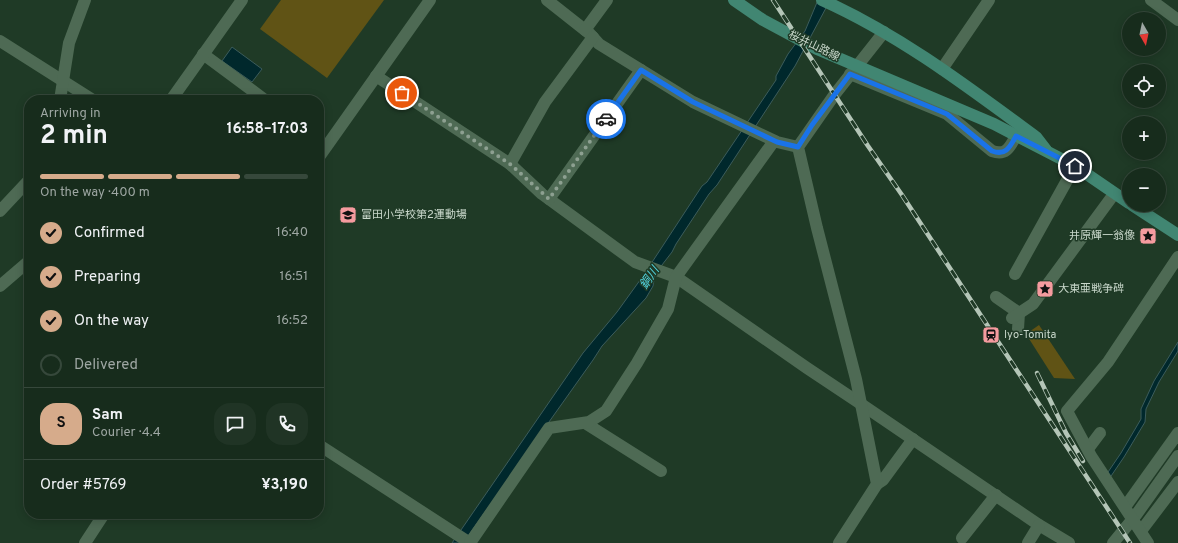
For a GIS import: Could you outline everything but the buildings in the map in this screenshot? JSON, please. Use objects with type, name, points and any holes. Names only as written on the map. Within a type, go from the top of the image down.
[{"type":"main road","name":"桜井山路線","points":[[734,0],[762,20],[817,48],[918,93],[994,124],[1075,166],[1122,199]]},
{"type":"main road","name":"桜井山路線","points":[[822,0],[884,32],[942,69],[1036,137],[1050,154]]},
{"type":"main road","points":[[1143,212],[1178,235]]},
{"type":"street","points":[[61,95],[69,43],[85,0]]},
{"type":"street","points":[[174,95],[242,0]]},
{"type":"street","points":[[324,150],[430,0]]},
{"type":"street","points":[[547,0],[600,44],[693,102],[774,141],[798,147]]},
{"type":"street","points":[[510,164],[545,102],[589,34],[607,0]]},
{"type":"street","points":[[942,69],[990,0]]},
{"type":"street","points":[[1150,0],[1178,20]]},
{"type":"street","points":[[877,484],[861,404],[798,147],[812,125],[850,74],[884,32]]},
{"type":"street","points":[[0,41],[85,95]]},
{"type":"street","points":[[203,54],[258,95]]},
{"type":"street","points":[[549,199],[641,70]]},
{"type":"street","points":[[850,74],[947,114],[992,151],[999,154],[1009,148],[1016,136]]},
{"type":"street","points":[[376,76],[510,164],[549,199],[635,262],[676,277],[806,368],[996,495],[1038,525],[1069,543]]},
{"type":"street","points":[[324,449],[475,542],[549,428],[589,422],[606,411],[637,363],[668,309],[676,277],[774,141]]},
{"type":"street","points":[[1015,274],[1075,166]]},
{"type":"street","points":[[0,211],[24,185]]},
{"type":"street","points":[[1015,315],[1033,304],[1114,194]]},
{"type":"street","points":[[1148,543],[1141,530],[1091,456],[1067,411],[1108,362],[1178,257]]},
{"type":"street","points":[[0,286],[24,265]]},
{"type":"street","points":[[996,297],[1015,315],[1018,329]]},
{"type":"street","points":[[585,423],[661,471]]},
{"type":"street","points":[[1088,449],[1100,433]]},
{"type":"street","points":[[1125,507],[1178,433]]},
{"type":"street","points":[[839,543],[877,484],[883,480],[913,439]]},
{"type":"street","points":[[1113,543],[1136,516],[1178,456]]},
{"type":"street","points":[[1141,530],[1178,482]]},
{"type":"street","points":[[962,538],[996,495]]},
{"type":"street","points":[[85,543],[101,519]]},
{"type":"street","points":[[1028,543],[1038,525]]},
{"type":"shaded area","points":[[281,0],[384,0],[327,78],[260,29]]},
{"type":"shaded area","points":[[1039,325],[1075,379],[1054,378],[1026,334]]},
{"type":"water","name":"銅川","points":[[818,0],[827,6],[795,66],[672,252],[655,274],[653,286],[646,298],[602,346],[463,543],[452,543],[583,353],[617,312],[643,276],[702,186],[707,182],[776,80],[776,76],[788,54],[805,31]]},
{"type":"water","points":[[232,47],[262,69],[252,82],[222,61]]},
{"type":"water","points":[[1178,342],[1178,351],[1159,382],[1146,409],[1145,422],[1109,479],[1106,475],[1141,419],[1141,409],[1154,381]]},
{"type":"railway","points":[[773,0],[1130,543]]},
{"type":"railway","points":[[1037,373],[1066,433],[1083,461]]},
{"type":"way so far","points":[[402,93],[510,164],[549,199],[606,119]]},
{"type":"place","name":"富田小学校第2運動場","points":[[348,215]]},
{"type":"place","name":"井原輝一翁像","points":[[1148,236]]},
{"type":"place","name":"大東亜戦争碑","points":[[1045,289]]},
{"type":"place","name":"Iyo-Tomita","points":[[991,335]]},
{"type":"route","points":[[606,119],[641,70],[693,102],[777,142],[798,147],[834,94],[850,74],[947,114],[992,151],[999,154],[1009,148],[1016,136],[1075,166]]}]
